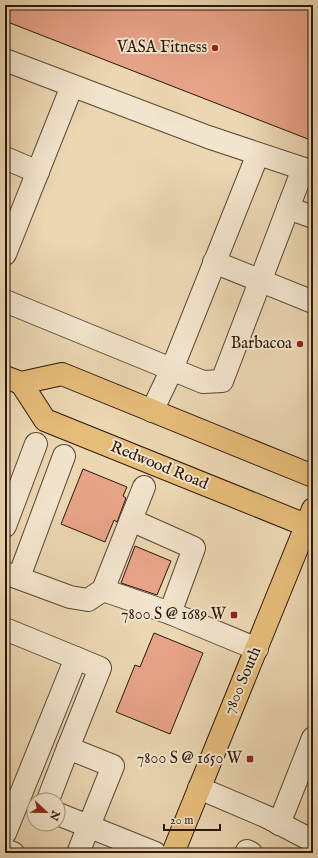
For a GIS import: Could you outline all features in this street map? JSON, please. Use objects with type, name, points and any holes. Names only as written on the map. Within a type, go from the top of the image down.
[{"type":"main road","name":"Redwood Road","points":[[13,380],[62,374],[313,476]]},
{"type":"main road","name":"Redwood Road","points":[[13,380],[45,420],[311,521]]},
{"type":"main road","name":"7800 South","points":[[173,853],[311,521]]},
{"type":"lane","points":[[5,60],[208,137],[308,170],[288,208],[222,381],[203,382],[5,301]]},
{"type":"lane","points":[[5,254],[72,86]]},
{"type":"lane","points":[[152,411],[172,370],[258,154]]},
{"type":"lane","points":[[5,158],[38,172]]},
{"type":"lane","points":[[288,208],[313,217]]},
{"type":"lane","points":[[214,262],[313,302]]},
{"type":"lane","points":[[5,526],[36,444]]},
{"type":"lane","points":[[64,456],[12,575],[70,597],[88,600],[103,590],[144,487]]},
{"type":"lane","points":[[131,520],[194,548],[170,613]]},
{"type":"lane","points":[[103,590],[170,613],[257,649]]},
{"type":"lane","points":[[5,629],[100,668],[51,792]]},
{"type":"lane","points":[[5,833],[76,658]]},
{"type":"lane","points":[[279,824],[313,738]]},
{"type":"lane","points":[[68,748],[113,766],[78,853]]},
{"type":"lane","points":[[199,788],[313,840]]},
{"type":"lane","points":[[66,817],[155,853]]},
{"type":"lane","points":[[5,850],[13,853]]},
{"type":"lane","points":[[246,853],[247,851],[251,853]]},
{"type":"building","points":[[5,5],[313,5],[313,141],[5,21]]},
{"type":"building","points":[[83,469],[127,487],[123,496],[126,498],[117,522],[114,520],[105,542],[61,524]]},
{"type":"building","points":[[135,546],[171,561],[157,595],[121,583]]},
{"type":"building","points":[[154,633],[203,653],[170,734],[116,712],[135,665],[140,667]]},
{"type":"place","name":"VASA Fitness","points":[[215,48]]},
{"type":"place","name":"Barbacoa","points":[[300,344]]},
{"type":"place","name":"7800 S @ 1689 W","points":[[234,615]]},
{"type":"place","name":"7800 S @ 1650 W","points":[[250,759]]}]
